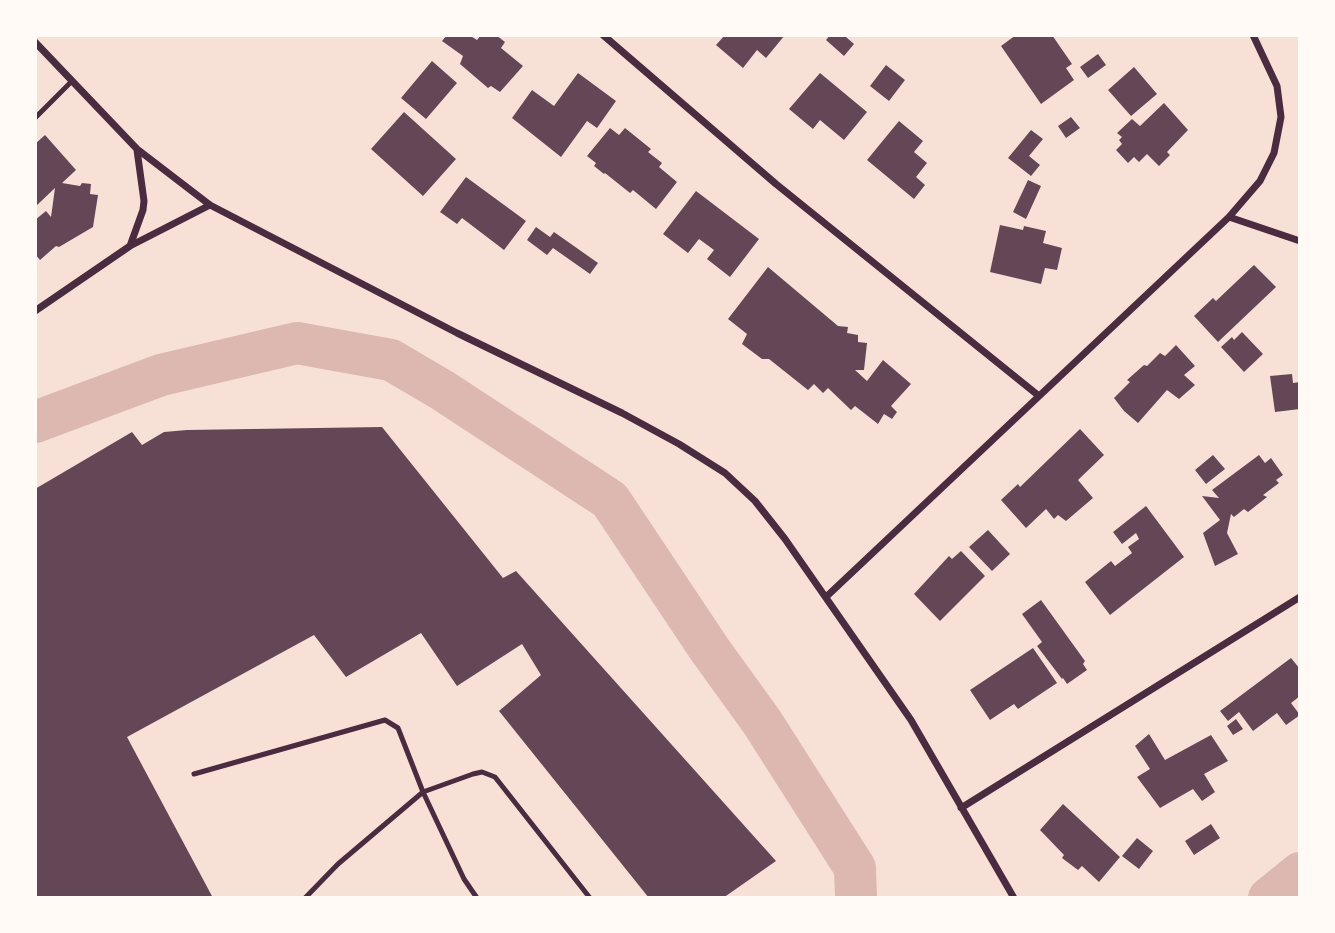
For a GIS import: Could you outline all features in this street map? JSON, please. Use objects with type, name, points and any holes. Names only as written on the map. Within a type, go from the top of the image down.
[{"type":"street","points":[[603,35],[776,184],[1039,396]]},
{"type":"street","points":[[826,597],[1229,217],[1260,181],[1274,153],[1281,117],[1277,86],[1253,35]]},
{"type":"street","points":[[35,42],[137,149],[210,205],[457,333],[622,413],[725,473],[755,501],[785,538],[911,720],[1014,898]]},
{"type":"street","points":[[130,246],[144,201],[137,149]]},
{"type":"street","points":[[35,312],[130,246],[210,205]]},
{"type":"street","points":[[1229,217],[1300,241]]},
{"type":"street","points":[[961,808],[1300,597]]},
{"type":"lane","points":[[35,118],[72,81]]},
{"type":"lane","points":[[194,774],[385,720],[398,728],[423,792],[464,879],[477,898]]},
{"type":"lane","points":[[305,898],[338,863],[423,792],[482,772],[495,776],[590,898]]},
{"type":"building","points":[[447,35],[469,35],[477,40],[481,35],[496,35],[505,42],[501,48],[523,66],[500,92],[491,86],[488,88],[460,64],[463,56],[442,41]]},
{"type":"building","points":[[725,35],[785,35],[766,58],[757,50],[743,68],[716,45]]},
{"type":"building","points":[[830,35],[848,35],[846,37],[854,44],[844,56],[826,40]]},
{"type":"building","points":[[1016,35],[1052,35],[1072,64],[1066,68],[1074,80],[1041,104],[1001,46]]},
{"type":"building","points":[[1098,54],[1106,65],[1088,78],[1080,67]]},
{"type":"building","points":[[432,61],[457,83],[426,119],[401,98]]},
{"type":"building","points":[[886,65],[905,80],[889,101],[870,86]]},
{"type":"building","points":[[1134,67],[1157,94],[1131,116],[1108,90]]},
{"type":"building","points":[[578,73],[616,101],[597,128],[587,121],[561,157],[512,118],[532,90],[554,106]]},
{"type":"building","points":[[820,73],[867,112],[844,140],[820,120],[813,129],[789,109]]},
{"type":"building","points":[[1164,103],[1188,130],[1167,152],[1170,155],[1159,166],[1147,154],[1139,162],[1134,157],[1128,163],[1116,150],[1122,144],[1119,140],[1122,137],[1117,133],[1132,119],[1140,126]]},
{"type":"building","points":[[404,112],[456,159],[423,196],[371,149]]},
{"type":"building","points":[[1071,117],[1080,128],[1066,138],[1058,126]]},
{"type":"building","points":[[899,121],[923,141],[914,152],[927,163],[916,177],[925,185],[914,199],[867,160]]},
{"type":"building","points":[[610,128],[619,135],[625,128],[651,149],[648,152],[662,163],[659,167],[677,182],[656,209],[633,190],[630,193],[604,174],[587,156]]},
{"type":"building","points":[[1031,130],[1043,139],[1029,156],[1040,165],[1031,176],[1008,158]]},
{"type":"building","points":[[45,135],[76,170],[62,183],[80,186],[82,183],[91,184],[90,194],[98,195],[93,227],[59,247],[56,246],[40,260],[35,254],[35,220],[46,211],[51,217],[55,188],[35,207],[35,144]]},
{"type":"building","points":[[466,177],[526,221],[504,250],[462,218],[457,224],[440,212]]},
{"type":"building","points":[[1028,180],[1041,186],[1026,219],[1013,212]]},
{"type":"building","points":[[696,191],[759,239],[730,277],[707,259],[714,250],[699,239],[688,253],[663,234]]},
{"type":"building","points":[[1000,225],[1023,230],[1024,226],[1046,231],[1043,243],[1062,248],[1057,270],[1045,268],[1041,284],[990,272]]},
{"type":"building","points":[[536,227],[550,237],[554,232],[598,263],[590,274],[553,248],[547,255],[527,240]]},
{"type":"building","points":[[1254,265],[1276,287],[1218,342],[1194,316],[1213,298],[1216,301]]},
{"type":"building","points":[[768,267],[838,326],[848,327],[847,333],[858,335],[858,342],[867,343],[864,370],[855,370],[867,381],[883,360],[911,384],[891,406],[897,412],[892,419],[884,414],[878,424],[855,406],[851,410],[828,388],[823,393],[814,384],[808,390],[769,359],[762,359],[742,344],[747,334],[728,319]]},
{"type":"building","points":[[1242,332],[1263,354],[1244,372],[1221,347]]},
{"type":"building","points":[[1176,345],[1195,366],[1184,375],[1195,385],[1179,399],[1167,390],[1138,423],[1114,398],[1130,382],[1127,380],[1144,365],[1147,366],[1160,353],[1165,356]]},
{"type":"building","points":[[1292,374],[1293,383],[1300,382],[1300,409],[1275,412],[1270,376]]},
{"type":"building","points":[[382,427],[503,578],[516,571],[776,861],[723,898],[649,898],[499,711],[541,675],[522,644],[457,686],[421,633],[346,677],[314,635],[127,737],[213,898],[35,898],[35,489],[132,432],[142,445],[164,432],[187,430]]},
{"type":"building","points":[[1080,429],[1104,455],[1078,480],[1093,498],[1066,521],[1058,515],[1054,519],[1046,509],[1026,528],[1001,500],[1018,484],[1020,487]]},
{"type":"building","points":[[1213,455],[1225,469],[1206,484],[1195,470]]},
{"type":"building","points":[[1259,455],[1265,463],[1271,458],[1283,475],[1276,480],[1279,483],[1263,495],[1267,497],[1248,512],[1244,509],[1234,517],[1231,514],[1227,533],[1238,554],[1215,566],[1203,533],[1220,520],[1202,496],[1219,498],[1212,490]]},
{"type":"building","points":[[1146,506],[1184,557],[1110,615],[1085,582],[1111,561],[1115,566],[1132,553],[1128,547],[1139,539],[1136,533],[1122,544],[1113,532]]},
{"type":"building","points":[[988,530],[1010,554],[992,571],[969,547]]},
{"type":"building","points":[[961,551],[985,576],[940,621],[914,594],[949,556],[952,559]]},
{"type":"building","points":[[1041,600],[1085,661],[1083,664],[1087,670],[1067,684],[1037,646],[1042,642],[1022,614]]},
{"type":"building","points":[[1033,648],[1057,683],[1018,709],[1014,704],[990,720],[970,690]]},
{"type":"building","points":[[1291,658],[1300,669],[1300,696],[1291,703],[1300,715],[1286,725],[1277,713],[1253,731],[1239,712],[1228,721],[1220,711]]},
{"type":"building","points":[[1236,719],[1243,729],[1233,735],[1227,726]]},
{"type":"building","points":[[1149,734],[1165,760],[1211,735],[1228,761],[1204,774],[1215,792],[1202,801],[1193,789],[1160,808],[1137,777],[1150,769],[1135,746]]},
{"type":"building","points":[[1063,804],[1120,857],[1099,882],[1082,866],[1078,870],[1062,858],[1064,855],[1040,830]]},
{"type":"building","points":[[1211,824],[1220,838],[1194,855],[1185,841]]},
{"type":"building","points":[[1137,838],[1153,851],[1139,869],[1122,856]]},
{"type":"waterway","points":[[35,422],[161,375],[297,343],[391,360],[442,390],[610,500],[710,650],[762,722],[855,868],[856,898]]},
{"type":"waterway","points":[[1269,898],[1300,873]]}]
